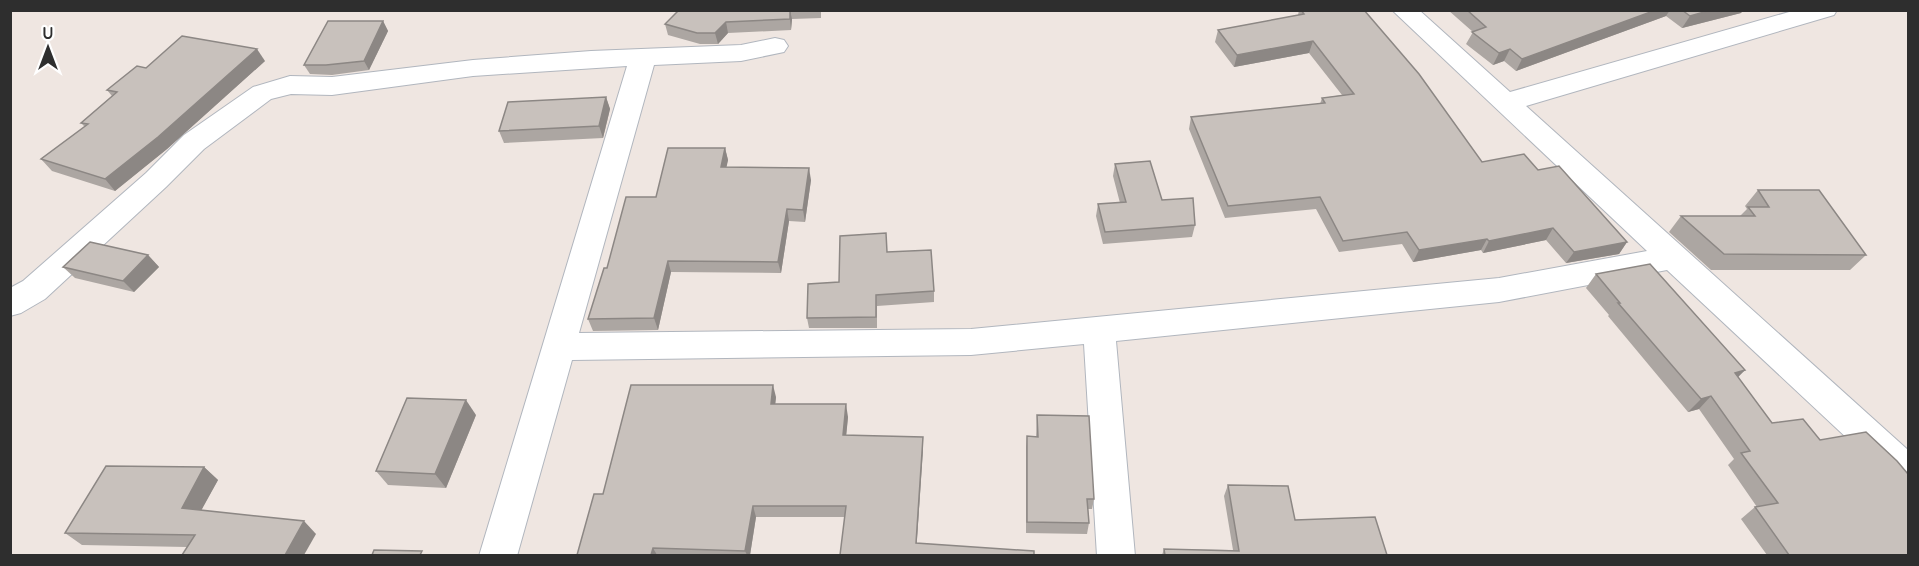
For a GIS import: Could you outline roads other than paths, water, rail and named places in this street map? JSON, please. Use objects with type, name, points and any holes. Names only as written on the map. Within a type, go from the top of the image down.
[{"type":"street","points":[[1404,10],[1908,472]]},
{"type":"street","points":[[1505,103],[1825,10]]},
{"type":"street","points":[[10,304],[34,290],[156,180],[194,142],[262,93],[290,85],[332,86],[473,68],[741,53],[775,46]]},
{"type":"street","points":[[498,555],[643,57]]},
{"type":"street","points":[[559,347],[971,342],[1499,290],[1674,257]]},
{"type":"street","points":[[1099,330],[1116,555]]}]
